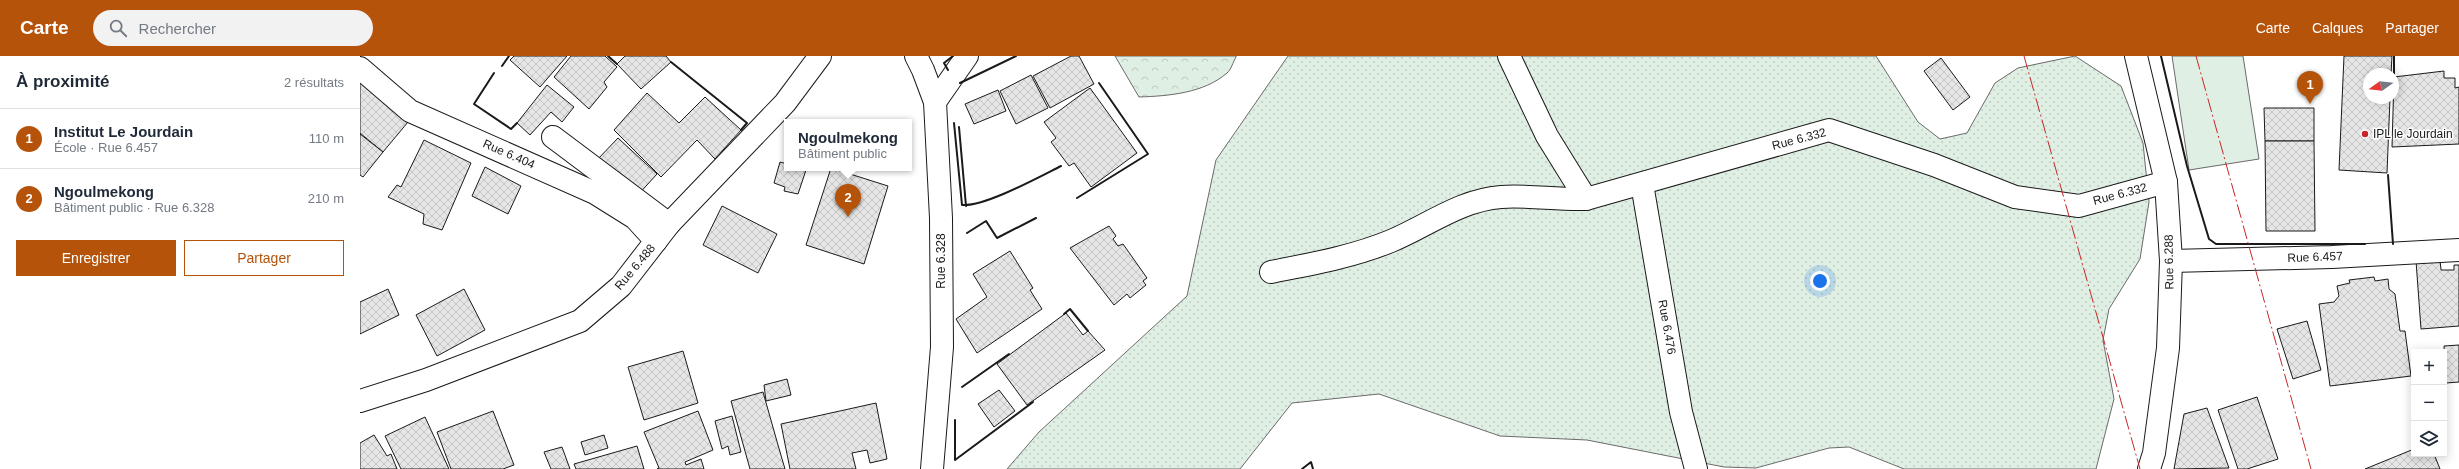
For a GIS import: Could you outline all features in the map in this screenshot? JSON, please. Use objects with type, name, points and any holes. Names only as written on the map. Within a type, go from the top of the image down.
[{"type":"street","name":"Rue 6.488","points":[[363,400],[426,380],[580,321],[621,286],[669,224],[785,102],[820,56]]},
{"type":"street","name":"Rue 6.328","points":[[916,56],[935,102],[941,218],[942,347],[932,469]]},
{"type":"street","points":[[935,102],[967,56]]},
{"type":"street","points":[[1509,56],[1547,136],[1586,198]]},
{"type":"street","name":"Rue 6.288","points":[[2136,56],[2166,182],[2171,260],[2168,348],[2154,453],[2149,469]]},
{"type":"street","name":"Rue 6.404","points":[[360,68],[410,111],[595,193],[635,218],[656,241]]},
{"type":"street","name":"Rue 6.332","points":[[1271,272],[1343,257],[1391,240],[1457,207],[1500,197],[1555,200],[1586,198],[1642,184],[1829,130],[1934,165],[2015,197],[2079,206],[2166,182]]},
{"type":"street","points":[[553,137],[669,224]]},
{"type":"street","name":"Rue 6.476","points":[[1642,184],[1681,412],[1696,469]]},
{"type":"street","name":"Rue 6.457","points":[[2171,260],[2332,257],[2459,250]]},
{"type":"green space","points":[[1115,56],[1236,57],[1228,72],[1218,80],[1208,85],[1186,92],[1162,96],[1139,97]]},
{"type":"green space","points":[[1288,56],[1876,56],[1918,122],[1940,139],[1967,133],[1995,83],[2018,68],[2075,56],[2121,86],[2143,143],[2149,202],[2140,259],[2109,309],[2103,340],[2114,399],[2096,469],[1904,469],[1849,447],[1829,448],[1756,468],[1724,467],[1587,440],[1500,436],[1379,394],[1292,403],[1240,469],[1007,469],[1039,432],[1187,296],[1216,160]]},
{"type":"green space","points":[[2172,56],[2243,56],[2259,159],[2189,170]]},
{"type":"building","points":[[514,56],[567,56],[540,87],[510,60]]},
{"type":"building","points":[[571,56],[605,56],[617,67],[604,82],[607,87],[589,109],[554,77]]},
{"type":"building","points":[[625,56],[666,56],[671,62],[641,89],[617,64]]},
{"type":"building","points":[[1071,56],[1079,56],[1094,84],[1050,108],[1033,76]]},
{"type":"building","name":"IPL le Jourdain","points":[[2344,56],[2392,56],[2391,68],[2363,68],[2363,104],[2390,104],[2387,173],[2339,170]]},
{"type":"building","points":[[1941,58],[1970,97],[1953,110],[1924,71]]},
{"type":"building","points":[[2444,71],[2444,78],[2455,78],[2455,88],[2459,87],[2459,144],[2392,147],[2393,104],[2399,104],[2399,76]]},
{"type":"building","points":[[1031,75],[1048,108],[1016,124],[1000,91]]},
{"type":"building","points":[[365,78],[413,116],[383,152],[360,133],[360,84]]},
{"type":"building","points":[[547,85],[574,107],[562,122],[551,112],[530,135],[517,123]]},
{"type":"building","points":[[1090,88],[1137,153],[1091,187],[1074,163],[1069,166],[1051,142],[1056,138],[1044,122]]},
{"type":"building","points":[[998,90],[1006,111],[974,124],[965,104]]},
{"type":"building","points":[[647,93],[679,123],[705,97],[741,130],[715,159],[697,140],[661,177],[614,130]]},
{"type":"building","points":[[2264,108],[2314,108],[2314,141],[2265,141]]},
{"type":"building","points":[[360,134],[383,152],[363,177],[360,175]]},
{"type":"building","points":[[618,138],[657,174],[636,197],[597,160]]},
{"type":"building","points":[[424,140],[471,163],[442,230],[423,224],[424,214],[388,197],[397,185],[401,187]]},
{"type":"building","points":[[2265,141],[2314,141],[2315,231],[2266,231]]},
{"type":"building","points":[[780,162],[784,163],[784,171],[806,171],[798,194],[784,191],[785,187],[774,183]]},
{"type":"building","points":[[485,167],[521,186],[508,214],[472,196]]},
{"type":"building","points":[[830,171],[840,171],[888,186],[864,264],[806,245]]},
{"type":"building","points":[[722,206],[777,234],[758,273],[703,245]]},
{"type":"building","points":[[1109,226],[1116,236],[1113,239],[1118,246],[1123,244],[1147,278],[1143,281],[1146,285],[1130,298],[1127,294],[1114,305],[1070,248]]},
{"type":"building","points":[[1010,251],[1033,288],[1030,290],[1042,309],[977,353],[956,319],[987,297],[973,274]]},
{"type":"building","points":[[2440,260],[2441,270],[2454,270],[2454,265],[2459,265],[2459,326],[2421,329],[2416,261]]},
{"type":"building","points":[[2374,277],[2375,281],[2388,279],[2389,289],[2395,294],[2400,331],[2405,331],[2411,376],[2330,386],[2319,304],[2334,302],[2339,296],[2337,286],[2350,283],[2349,280]]},
{"type":"building","points":[[388,289],[399,315],[360,334],[360,302]]},
{"type":"building","points":[[464,289],[485,330],[437,356],[416,315]]},
{"type":"building","points":[[1066,313],[1083,335],[1088,331],[1105,350],[1027,405],[997,364]]},
{"type":"building","points":[[2307,321],[2321,370],[2293,379],[2277,329]]},
{"type":"building","points":[[2459,345],[2459,382],[2447,383],[2447,349],[2444,349],[2444,346]]},
{"type":"building","points":[[683,351],[698,403],[644,420],[628,367]]},
{"type":"building","points":[[787,379],[791,395],[766,401],[764,385]]},
{"type":"building","points":[[999,390],[1015,411],[994,427],[978,404]]},
{"type":"building","points":[[763,392],[785,469],[750,469],[731,401]]},
{"type":"building","points":[[2257,397],[2278,459],[2247,469],[2238,469],[2218,410]]},
{"type":"building","points":[[876,403],[887,459],[870,463],[867,450],[852,453],[856,469],[790,469],[781,424]]},
{"type":"building","points":[[2207,408],[2229,468],[2174,469],[2184,414]]},
{"type":"building","points":[[493,411],[514,465],[503,469],[451,469],[437,432]]},
{"type":"building","points":[[698,411],[713,450],[685,462],[686,465],[701,459],[704,469],[657,469],[659,468],[644,432]]},
{"type":"building","points":[[732,416],[741,452],[730,455],[728,446],[722,449],[715,421]]},
{"type":"building","points":[[425,417],[449,469],[401,469],[385,436]]},
{"type":"building","points":[[374,435],[387,456],[391,454],[397,469],[360,469],[360,443]]},
{"type":"building","points":[[604,435],[608,448],[585,455],[581,442]]},
{"type":"building","points":[[637,446],[644,469],[576,469],[574,464]]},
{"type":"building","points":[[562,447],[570,469],[551,469],[544,452]]},
{"type":"building","points":[[2411,450],[2411,457],[2435,457],[2440,469],[2365,469]]},
{"type":"wall","points":[[502,66],[509,56]]},
{"type":"wall","points":[[608,56],[617,64]]},
{"type":"wall","points":[[948,70],[944,63],[953,56]]},
{"type":"wall","points":[[960,83],[1016,56]]},
{"type":"wall","points":[[2161,56],[2187,166],[2209,239],[2216,244],[2365,244]]},
{"type":"wall","points":[[2394,56],[2394,68]]},
{"type":"wall","points":[[671,62],[747,123],[741,130]]},
{"type":"wall","points":[[494,73],[474,104],[511,129],[517,123]]},
{"type":"wall","points":[[1077,198],[1148,154],[1099,83]]},
{"type":"wall","points":[[954,123],[962,205],[984,201],[997,196],[1026,184],[1061,166]]},
{"type":"wall","points":[[959,127],[966,206]]},
{"type":"wall","points":[[2388,175],[2393,244]]},
{"type":"wall","points":[[967,233],[986,221],[997,238],[1036,218]]},
{"type":"wall","points":[[1064,314],[1070,309],[1088,331]]},
{"type":"wall","points":[[962,387],[1009,354]]},
{"type":"wall","points":[[955,420],[955,460],[1033,402]]},
{"type":"wall","points":[[1302,469],[1311,462],[1313,469]]},
{"type":"power","points":[[2024,56],[2140,469]]},
{"type":"power","points":[[2196,56],[2311,469]]},
{"type":"place","name":"Institut Le Jourdain","points":[[2310,104]]},
{"type":"place","name":"IPL le Jourdain","points":[[2365,134]]},
{"type":"place","name":"Ngoulmekong","points":[[848,217]]}]
